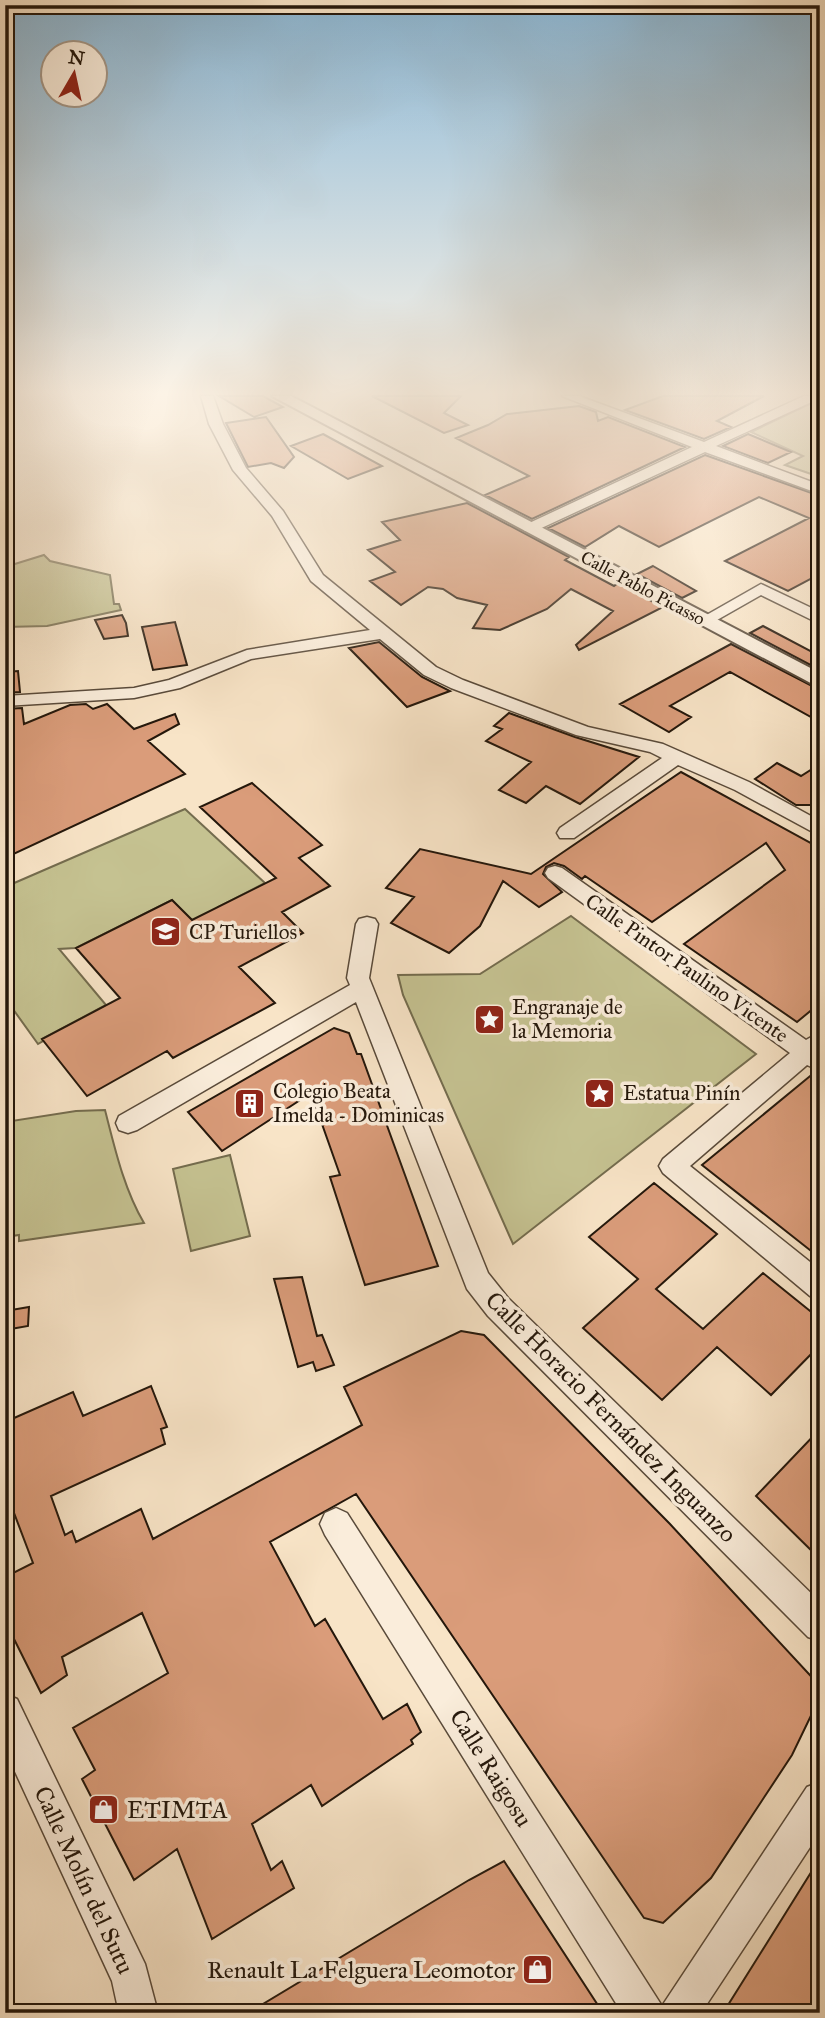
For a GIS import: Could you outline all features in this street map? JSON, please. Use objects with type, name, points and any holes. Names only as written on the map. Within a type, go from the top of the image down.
[{"type":"street","points":[[257,490],[278,514],[317,578],[430,671],[457,684],[582,731],[656,748],[742,786],[817,824]]},
{"type":"street","name":"Calle Pablo Picasso","points":[[458,490],[820,682]]},
{"type":"street","points":[[530,528],[611,490]]},
{"type":"street","points":[[704,621],[761,589],[820,619]]},
{"type":"street","points":[[5,701],[134,693],[186,680],[247,655],[384,634]]},
{"type":"street","points":[[567,833],[676,757]]},
{"type":"street","name":"Calle Pintor Paulino Vicente","points":[[555,873],[815,1052]]},
{"type":"street","name":"Calle Horacio Fernández Inguanzo","points":[[367,924],[358,978],[477,1280],[498,1307],[820,1625]]},
{"type":"street","points":[[128,1123],[362,988]]},
{"type":"street","points":[[815,1052],[672,1166],[820,1287]]},
{"type":"street","name":"Calle Raigosu","points":[[336,1524],[645,2013]]},
{"type":"street","name":"Calle Molín del Sutu","points":[[5,1711],[131,1978],[139,2013]]},
{"type":"street","points":[[678,2013],[820,1800]]},
{"type":"shaded area","points":[[44,555],[50,561],[110,575],[114,604],[119,604],[121,610],[47,626],[5,627],[5,567]]},
{"type":"shaded area","points":[[185,809],[265,883],[218,907],[218,918],[199,927],[172,900],[76,948],[59,949],[106,1005],[42,1039],[38,1044],[5,998],[5,887]]},
{"type":"shaded area","points":[[571,916],[756,1054],[513,1244],[403,995],[398,975],[480,974]]},
{"type":"shaded area","points":[[105,1110],[126,1183],[144,1223],[19,1241],[19,1235],[5,1237],[5,1122],[76,1111]]},
{"type":"shaded area","points":[[230,1155],[250,1236],[191,1251],[173,1169]]},
{"type":"building","points":[[496,490],[593,490],[532,519],[485,495]]},
{"type":"building","points":[[629,490],[804,490],[820,496],[820,574],[788,591],[725,561],[809,518],[759,497],[659,547],[619,526],[585,547],[548,528]]},
{"type":"building","points":[[467,503],[569,557],[565,560],[614,586],[618,583],[663,607],[579,650],[576,645],[613,611],[571,589],[547,609],[500,630],[473,628],[487,605],[457,598],[443,589],[428,587],[401,605],[370,581],[395,572],[368,550],[400,540],[382,522]]},
{"type":"building","points":[[653,566],[696,591],[682,598],[637,574]]},
{"type":"building","points":[[122,615],[128,636],[104,639],[95,620]]},
{"type":"building","points":[[175,622],[187,665],[153,670],[142,627]]},
{"type":"building","points":[[763,626],[820,656],[820,670],[750,633]]},
{"type":"building","points":[[379,642],[422,677],[450,691],[407,707],[349,648]]},
{"type":"building","points":[[731,644],[820,690],[820,722],[730,672],[670,706],[691,717],[669,732],[620,704]]},
{"type":"building","points":[[18,671],[20,692],[5,693],[5,672]]},
{"type":"building","points":[[86,704],[93,709],[107,704],[134,729],[175,714],[179,724],[148,741],[185,774],[5,858],[5,709],[22,708],[24,724],[70,705]]},
{"type":"building","points":[[509,713],[639,757],[580,804],[546,786],[526,803],[499,790],[531,762],[486,741],[502,729],[494,726]]},
{"type":"building","points":[[777,763],[801,776],[820,764],[820,805],[796,805],[755,779]]},
{"type":"building","points":[[681,772],[820,848],[820,1003],[797,1022],[684,944],[785,870],[766,843],[652,922],[585,876],[582,879],[564,866],[554,863],[546,867],[543,874],[562,892],[539,907],[503,881],[480,926],[449,953],[391,923],[414,897],[386,888],[420,849],[531,874]]},
{"type":"building","points":[[252,783],[322,845],[299,858],[330,886],[282,912],[303,933],[239,967],[275,1003],[173,1058],[167,1051],[87,1096],[42,1039],[120,998],[76,948],[172,900],[192,920],[276,878],[200,807]]},
{"type":"building","name":"Colegio Beata Imelda - Dominicas","points":[[334,1028],[349,1033],[357,1054],[361,1054],[438,1266],[365,1285],[330,1177],[340,1175],[311,1093],[222,1151],[188,1112]]},
{"type":"building","points":[[815,1072],[820,1073],[820,1258],[702,1165]]},
{"type":"building","points":[[654,1183],[717,1234],[656,1289],[703,1329],[763,1273],[820,1319],[820,1345],[771,1395],[717,1347],[662,1400],[583,1328],[638,1279],[589,1237]]},
{"type":"building","points":[[302,1277],[317,1336],[322,1335],[334,1365],[316,1371],[313,1362],[298,1367],[274,1279]]},
{"type":"building","points":[[29,1307],[28,1326],[5,1330],[5,1311]]},
{"type":"building","points":[[461,1331],[484,1335],[670,1524],[820,1686],[820,1697],[792,1755],[711,1878],[663,1923],[644,1918],[356,1494],[270,1542],[315,1626],[325,1619],[383,1719],[407,1704],[421,1732],[411,1740],[413,1744],[322,1806],[311,1785],[252,1824],[271,1870],[282,1861],[294,1888],[212,1939],[177,1849],[134,1880],[82,1779],[95,1770],[73,1728],[168,1673],[142,1613],[62,1657],[67,1675],[41,1693],[5,1621],[5,1577],[33,1563],[14,1513],[5,1518],[5,1422],[73,1392],[83,1416],[151,1386],[167,1427],[161,1429],[165,1444],[51,1496],[65,1535],[72,1531],[76,1542],[141,1509],[153,1539],[362,1425],[344,1387]]},
{"type":"building","points":[[820,1429],[820,1559],[756,1496]]},
{"type":"building","points":[[820,1858],[820,2013],[723,2013],[760,1954]]},
{"type":"building","points":[[504,1861],[603,2013],[248,2013],[469,1880]]},
{"type":"place","name":"CP Turiellos","points":[[166,932]]},
{"type":"place","name":"Engranaje de la Memoria","points":[[489,1019]]},
{"type":"place","name":"Estatua Pinín","points":[[600,1093]]},
{"type":"place","name":"Colegio Beata Imelda - Dominicas","points":[[250,1103]]},
{"type":"place","name":"ETIMTA","points":[[104,1810]]},
{"type":"place","name":"Renault La Felguera Leomotor","points":[[538,1970]]}]
